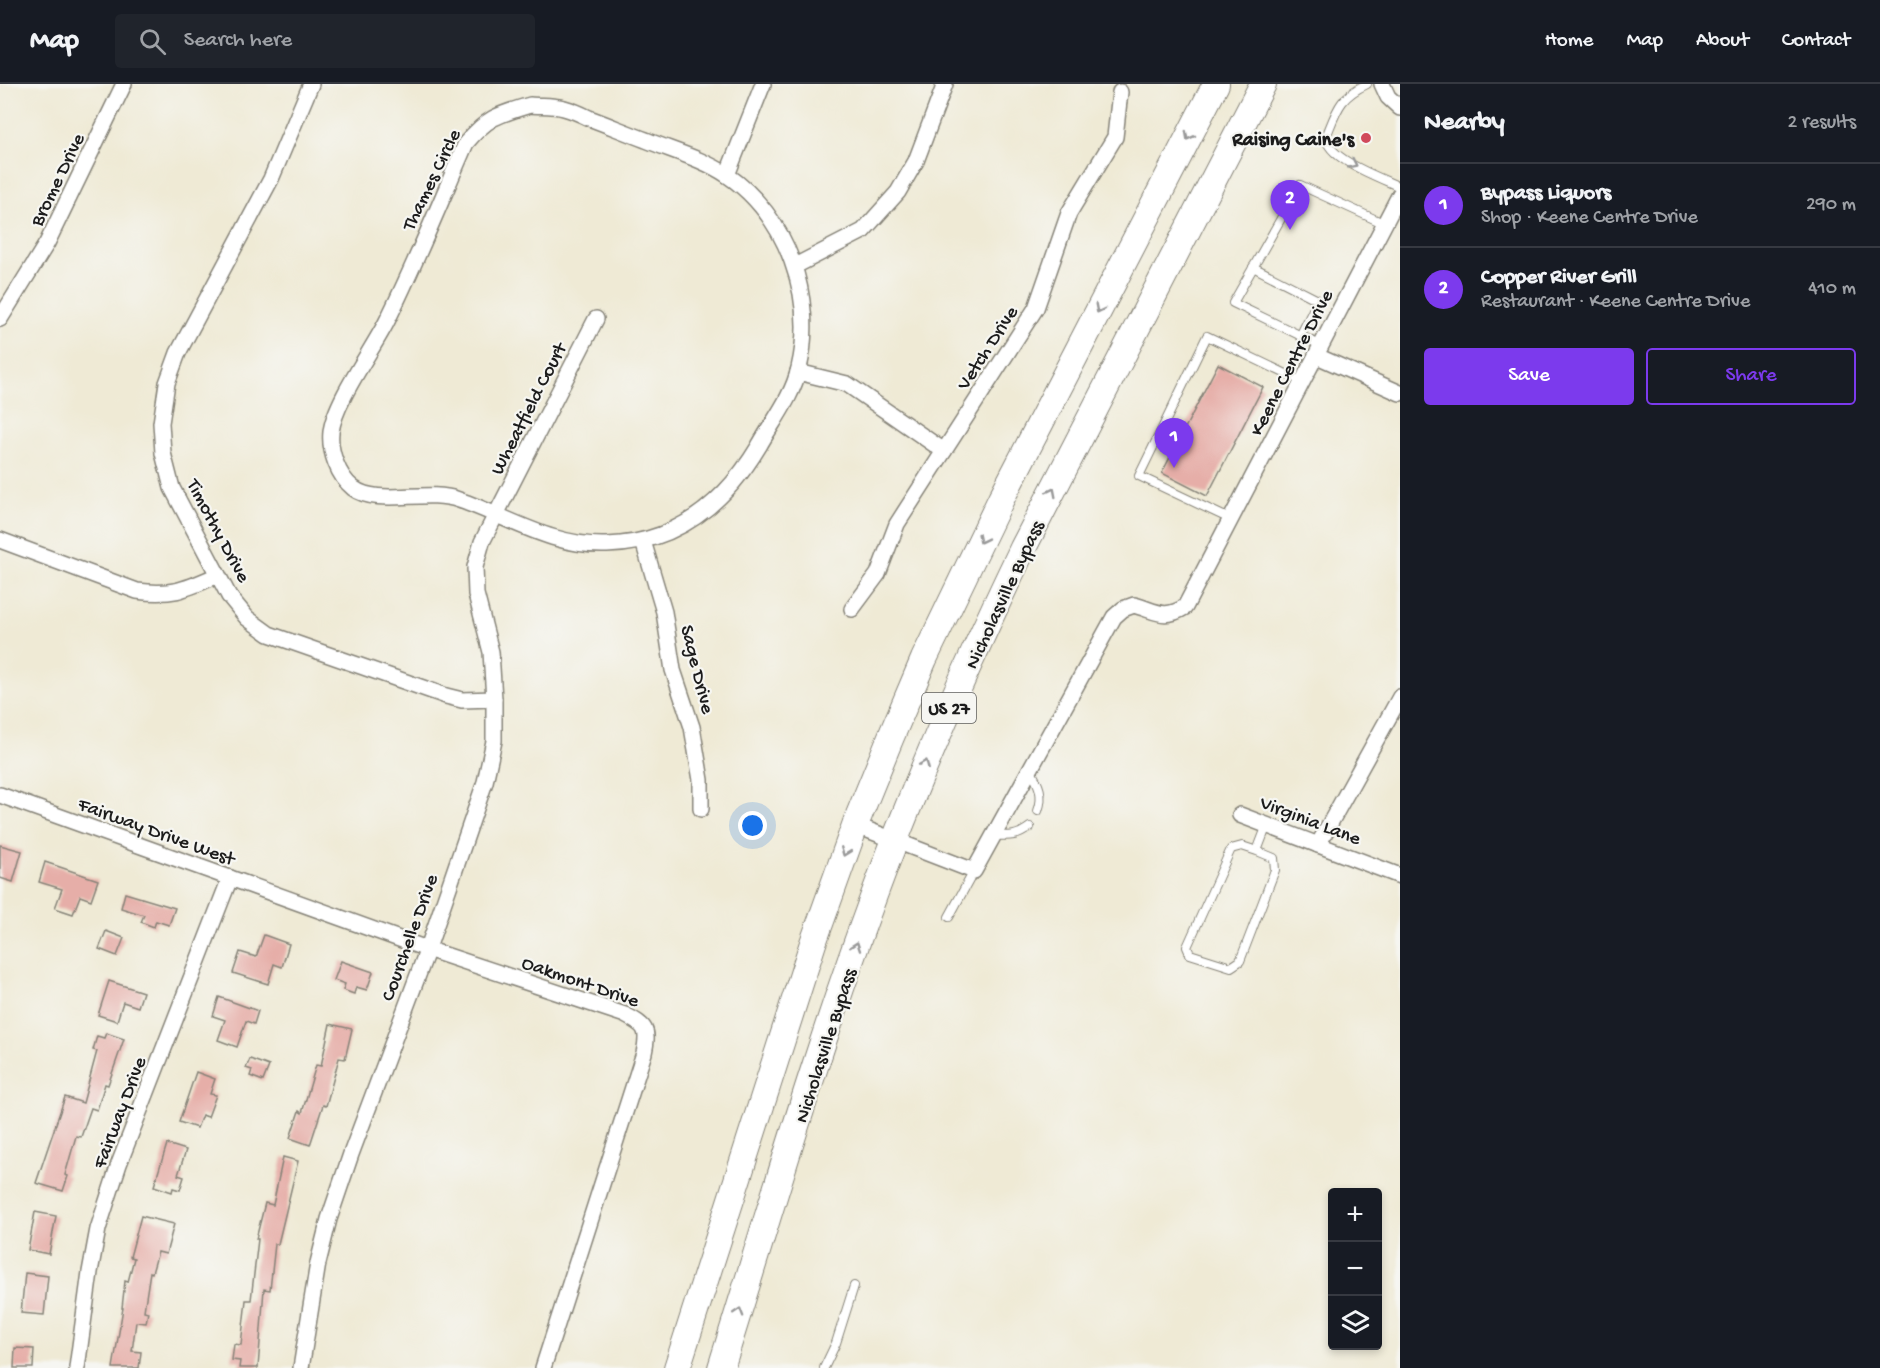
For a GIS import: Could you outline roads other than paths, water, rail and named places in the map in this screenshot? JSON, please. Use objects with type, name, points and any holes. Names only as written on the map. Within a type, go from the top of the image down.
[{"type":"highway","name":"US 27","points":[[677,1368],[799,984],[855,825],[911,689],[962,579],[1058,388],[1216,84]]},
{"type":"highway","name":"Nicholasville Bypass","points":[[722,1368],[826,1035],[858,941],[895,840],[953,700],[1010,576],[1263,84]]},
{"type":"street","name":"Brome Drive","points":[[0,319],[47,243],[124,84]]},
{"type":"street","name":"Timothy Drive","points":[[311,84],[271,179],[178,353],[167,383],[161,423],[171,488],[230,596],[247,618],[269,634],[446,696],[462,700],[494,699]]},
{"type":"street","points":[[727,175],[763,84]]},
{"type":"street","points":[[795,266],[863,231],[898,192],[916,161],[945,84]]},
{"type":"street","points":[[1382,84],[1388,97],[1400,108]]},
{"type":"street","name":"Vetch Drive","points":[[852,609],[878,574],[897,524],[1036,308],[1070,213],[1114,137],[1120,92]]},
{"type":"street","name":"Thames Circle","points":[[530,105],[563,107],[702,162],[727,175],[751,196],[775,223],[795,266],[804,323],[798,372],[789,395],[743,472],[720,499],[684,524],[643,541],[605,545],[563,542],[447,496],[429,494],[378,497],[353,488],[338,468],[331,443],[336,413],[386,322],[466,143],[482,125],[501,114],[530,105]]},
{"type":"street","name":"Keene Centre Drive","points":[[974,871],[1114,617],[1123,609],[1134,605],[1165,615],[1174,614],[1185,608],[1400,194]]},
{"type":"street","name":"Wheatfield Court","points":[[495,516],[596,319]]},
{"type":"street","points":[[1319,351],[1400,393]]},
{"type":"street","points":[[798,372],[847,384],[944,451]]},
{"type":"street","name":"Courchelle Drive","points":[[301,1368],[318,1263],[329,1219],[485,782],[494,741],[494,699],[491,651],[476,594],[475,567],[482,542],[495,516]]},
{"type":"street","points":[[0,540],[137,591],[160,594],[185,589],[218,575]]},
{"type":"street","name":"Sage Drive","points":[[643,541],[663,612],[673,670],[692,727],[701,780],[701,809]]},
{"type":"street","points":[[1318,845],[1400,697]]},
{"type":"street","name":"Fairway Drive West","points":[[0,795],[301,904]]},
{"type":"street","name":"Virginia Lane","points":[[1240,815],[1400,876]]},
{"type":"street","points":[[855,825],[974,871]]},
{"type":"street","name":"Fairway Drive","points":[[77,1368],[98,1229],[120,1164],[230,878]]},
{"type":"street","name":"Oakmont Drive","points":[[301,904],[625,1015],[640,1023],[646,1031],[644,1053],[543,1368]]},
{"type":"lane","points":[[1367,84],[1341,101],[1326,137],[1326,143],[1331,150],[1344,159],[1400,187]]},
{"type":"lane","points":[[1319,351],[1300,336],[1233,303],[1300,185],[1385,224]]},
{"type":"lane","points":[[1253,267],[1318,300],[1300,336]]},
{"type":"lane","points":[[1232,520],[1139,476],[1207,336],[1303,382]]},
{"type":"lane","points":[[1030,770],[1039,784],[1042,800],[1038,811]]},
{"type":"lane","points":[[1257,851],[1267,825]]},
{"type":"lane","points":[[994,835],[1019,836],[1030,827]]},
{"type":"lane","points":[[1242,846],[1257,851],[1274,858],[1275,870],[1240,961],[1231,967],[1190,954],[1187,947],[1231,849],[1242,846]]},
{"type":"lane","points":[[949,917],[974,871]]},
{"type":"lane","points":[[824,1368],[833,1351],[854,1286]]},
{"type":"place","name":"Raising Caine's","points":[[1366,138]]},
{"type":"place","name":"Copper River Grill","points":[[1290,230]]},
{"type":"place","name":"Bypass Liquors","points":[[1174,468]]}]
